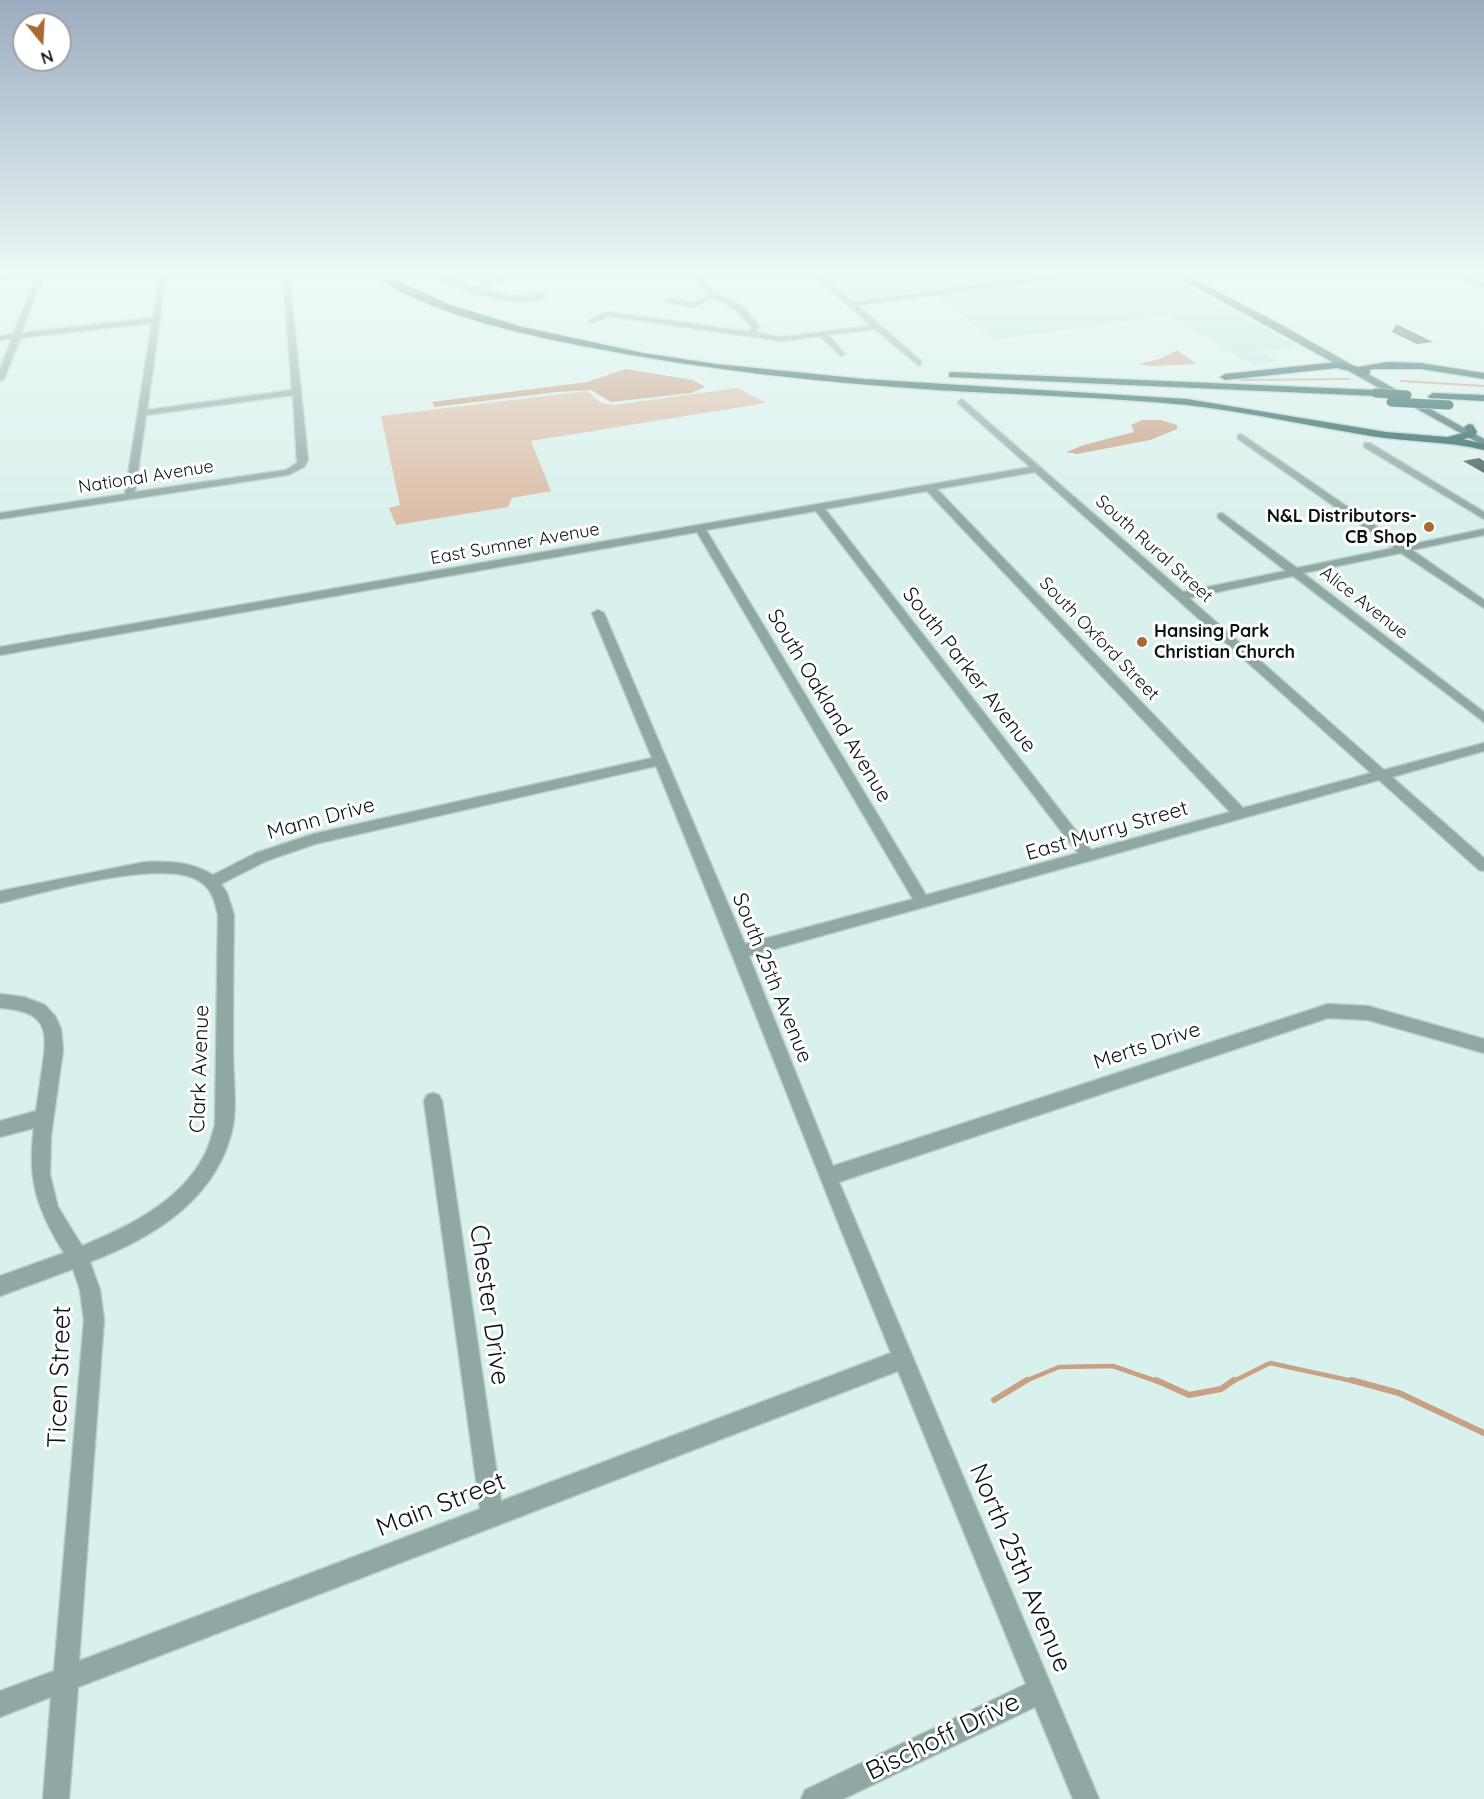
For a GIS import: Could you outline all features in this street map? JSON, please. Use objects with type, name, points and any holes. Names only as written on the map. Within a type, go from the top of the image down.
[{"type":"highway","points":[[674,359],[731,368],[884,382],[1198,404],[1274,414],[1379,434],[1484,445]]},
{"type":"highway","points":[[720,359],[865,371]]},
{"type":"highway","points":[[1318,368],[1323,362],[1322,359]]},
{"type":"highway","points":[[1349,359],[1484,376]]},
{"type":"highway","points":[[1362,371],[1395,365]]},
{"type":"highway","points":[[1344,366],[1261,375],[1177,378],[944,374],[1484,398]]},
{"type":"highway","points":[[884,382],[1484,406]]},
{"type":"highway","points":[[1456,427],[1477,433]]},
{"type":"highway","points":[[1430,438],[1477,433]]},
{"type":"main road","points":[[1331,359],[1344,366],[1362,371],[1477,433],[1484,445]]},
{"type":"main road","points":[[1342,359],[1456,427]]},
{"type":"street","points":[[0,379],[8,359]]},
{"type":"street","points":[[130,496],[150,359]]},
{"type":"street","points":[[142,413],[296,392],[293,359]]},
{"type":"street","points":[[905,359],[916,371]]},
{"type":"street","name":"National Avenue","points":[[0,516],[297,469],[303,460],[296,392]]},
{"type":"street","name":"South Rural Street","points":[[962,402],[1484,866]]},
{"type":"street","points":[[1241,437],[1484,605]]},
{"type":"street","points":[[1367,445],[1484,516]]},
{"type":"street","name":"East Sumner Avenue","points":[[0,651],[1036,469]]},
{"type":"street","name":"South Oxford Street","points":[[930,488],[1241,815]]},
{"type":"street","name":"South Parker Avenue","points":[[818,507],[1089,857]]},
{"type":"street","name":"Alice Avenue","points":[[1222,516],[1484,718]]},
{"type":"street","name":"South Oakland Avenue","points":[[700,528],[923,903]]},
{"type":"street","points":[[1181,596],[1484,532]]},
{"type":"street","name":"South 25th Avenue","points":[[598,613],[740,952],[828,1177],[903,1359]]},
{"type":"street","name":"East Murry Street","points":[[740,952],[1484,747]]},
{"type":"street","name":"Mann Drive","points":[[211,883],[261,857],[313,839],[660,760]]},
{"type":"street","points":[[0,897],[145,866],[178,867],[197,873],[211,883]]},
{"type":"street","name":"Clark Avenue","points":[[0,1286],[129,1236],[167,1213],[203,1176],[218,1149],[225,1120],[226,915],[222,897],[211,883]]},
{"type":"street","name":"Ticen Street","points":[[9,1002],[38,1009],[53,1027],[55,1042],[40,1161],[43,1190],[58,1229],[76,1256],[90,1292],[94,1329],[56,1799]]},
{"type":"street","name":"Merts Drive","points":[[828,1177],[1328,1011],[1373,1013],[1454,1040],[1484,1046]]},
{"type":"street","name":"Chester Drive","points":[[433,1101],[492,1516]]},
{"type":"street","points":[[0,1129],[45,1117]]},
{"type":"street","name":"Main Street","points":[[0,1704],[903,1359]]},
{"type":"street","name":"North 25th Avenue","points":[[903,1359],[1086,1799]]},
{"type":"street","name":"Bischoff Drive","points":[[813,1799],[1040,1691]]},
{"type":"shaded area","points":[[1160,359],[1190,359],[1197,364],[1153,366],[1138,364]]},
{"type":"shaded area","points":[[1243,359],[1275,359],[1278,361],[1253,365]]},
{"type":"shaded area","points":[[626,369],[693,380],[705,387],[691,393],[611,402],[591,390],[435,407],[432,402],[587,382]]},
{"type":"shaded area","points":[[738,388],[766,403],[531,441],[551,491],[512,498],[508,507],[396,525],[389,508],[400,505],[381,416],[587,391],[601,403],[614,405]]},
{"type":"shaded area","points":[[1142,420],[1161,420],[1177,425],[1177,429],[1150,440],[1077,454],[1066,452],[1134,432],[1131,425]]},
{"type":"building","points":[[1479,458],[1484,461],[1484,473],[1463,461]]},
{"type":"waterway","points":[[1239,380],[1349,379]]},
{"type":"waterway","points":[[1401,381],[1484,386]]},
{"type":"waterway","points":[[1232,1382],[1270,1363],[1357,1382]]},
{"type":"waterway","points":[[1025,1381],[1059,1367],[1113,1366],[1159,1382]]},
{"type":"waterway","points":[[1156,1380],[1189,1395],[1221,1389],[1234,1380]]},
{"type":"waterway","points":[[1351,1380],[1399,1393],[1484,1433]]},
{"type":"waterway","points":[[994,1400],[1025,1381]]},
{"type":"place","name":"N&L Distributors- CB Shop","points":[[1429,527]]},
{"type":"place","name":"Hansing Park Christian Church","points":[[1142,642]]}]
